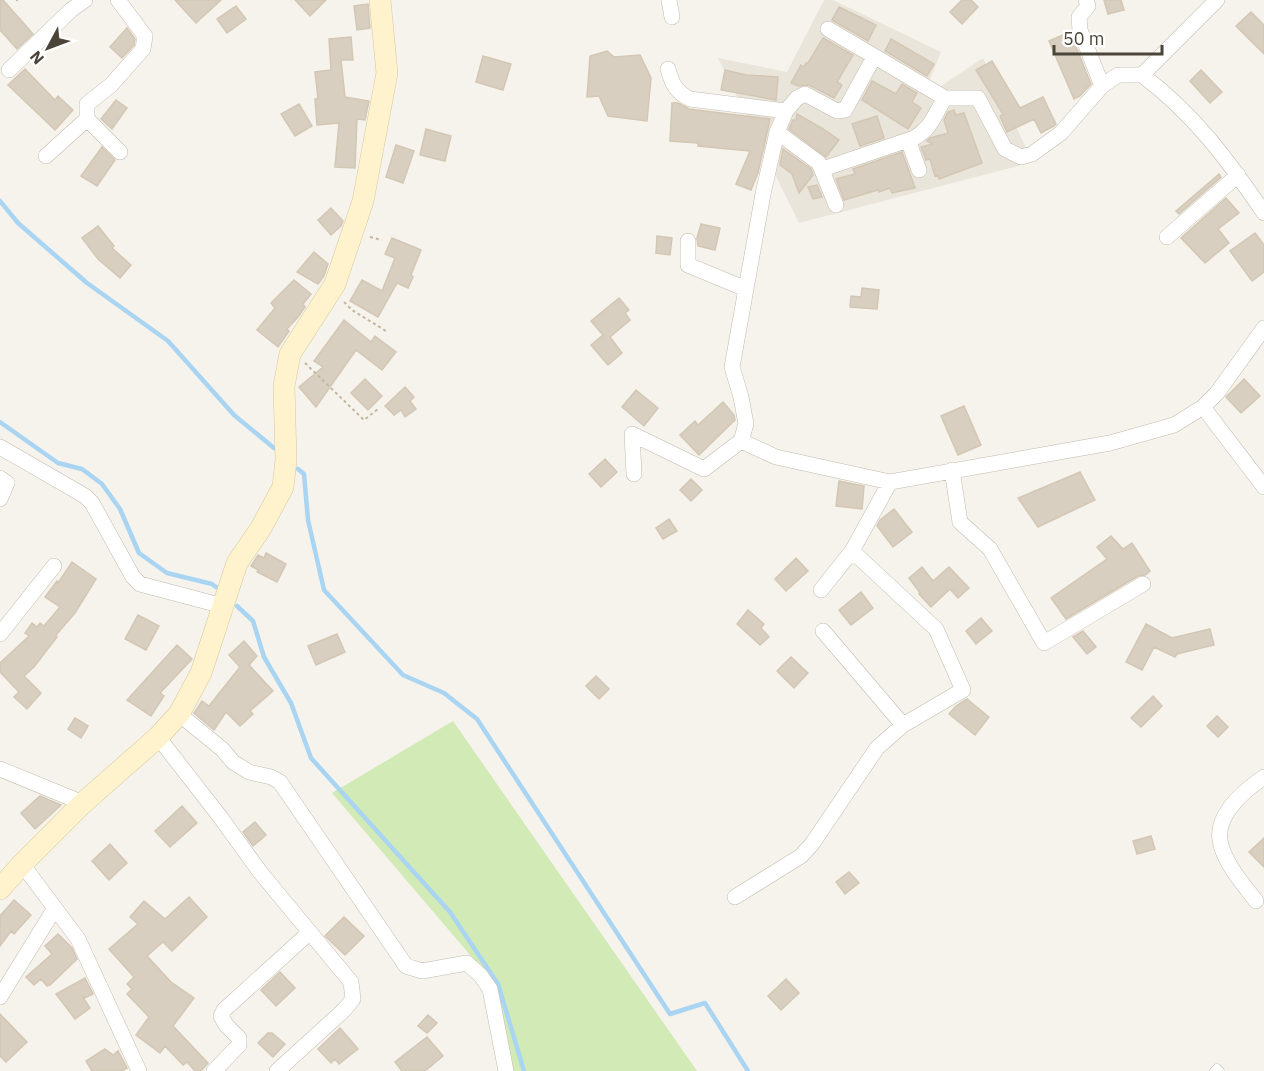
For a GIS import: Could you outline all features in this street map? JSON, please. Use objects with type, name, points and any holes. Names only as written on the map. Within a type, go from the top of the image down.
[{"type":"street","points":[[9,70],[66,5],[85,0]]},
{"type":"street","points":[[118,0],[145,36],[145,43],[111,85],[87,104],[87,119],[120,152]]},
{"type":"street","points":[[0,889],[83,803],[158,737],[179,714],[201,673],[237,563],[261,528],[283,487],[286,460],[284,386],[291,352],[331,289],[363,201],[387,73],[380,0]]},
{"type":"street","points":[[669,0],[672,17]]},
{"type":"street","points":[[1086,0],[1088,6],[1079,17],[1080,30],[1102,86]]},
{"type":"street","points":[[1142,75],[1217,0]]},
{"type":"street","points":[[828,29],[945,98],[978,98],[1005,149],[1021,157],[1032,154],[1061,133],[1102,86],[1118,75],[1142,75],[1169,95],[1226,157],[1264,213]]},
{"type":"street","points":[[634,474],[632,434],[704,469],[741,441],[746,424],[732,367],[763,194],[777,132],[786,111],[797,98],[805,94],[837,111],[845,110],[874,57]]},
{"type":"street","points":[[668,69],[679,93],[690,99],[786,111]]},
{"type":"street","points":[[823,169],[908,140],[924,132],[932,124],[945,98]]},
{"type":"street","points":[[46,156],[87,119]]},
{"type":"street","points":[[777,132],[813,157],[823,169],[836,205]]},
{"type":"street","points":[[908,140],[919,170]]},
{"type":"street","points":[[1167,237],[1238,175]]},
{"type":"street","points":[[688,241],[688,265],[746,289]]},
{"type":"street","points":[[741,441],[776,457],[890,482],[1110,443],[1174,425],[1203,407],[1217,393],[1264,328]]},
{"type":"street","points":[[1203,407],[1264,487]]},
{"type":"street","points":[[0,447],[85,496],[92,504],[133,577],[140,584],[223,606]]},
{"type":"street","points":[[952,470],[960,522],[990,549],[1044,643],[1143,584]]},
{"type":"street","points":[[0,478],[6,483],[0,499]]},
{"type":"street","points":[[821,590],[852,551],[890,482]]},
{"type":"street","points":[[735,897],[801,856],[812,844],[877,748],[903,725],[963,690],[936,630],[852,551]]},
{"type":"street","points":[[0,634],[54,566]]},
{"type":"street","points":[[823,631],[903,725]]},
{"type":"street","points":[[179,714],[222,749],[233,762],[249,772],[271,777],[280,783],[406,966],[422,971],[467,963],[481,976],[490,989],[506,1071]]},
{"type":"street","points":[[158,737],[260,873],[351,982],[353,999],[344,1010],[277,1071]]},
{"type":"street","points":[[0,769],[83,803]]},
{"type":"street","points":[[1256,901],[1231,867],[1220,840],[1222,820],[1242,796],[1264,777]]},
{"type":"street","points":[[22,864],[78,939],[139,1071]]},
{"type":"street","points":[[0,997],[55,908]]},
{"type":"street","points":[[214,1071],[239,1045],[238,1038],[221,1016],[224,1010],[310,932]]},
{"type":"lane","points":[[1214,1071],[1217,1068],[1220,1071]]},
{"type":"path","points":[[331,289],[352,310],[386,331]]},
{"type":"path","points":[[291,352],[315,371],[364,420],[378,409]]},
{"type":"shaded area","points":[[824,0],[833,0],[941,52],[928,84],[935,90],[983,58],[1033,162],[799,223],[718,58],[787,72]]},
{"type":"green space","points":[[453,721],[697,1071],[508,1071],[470,955],[332,793]]},
{"type":"building","points":[[0,0],[3,0],[33,34],[17,49],[0,30]]},
{"type":"building","points":[[175,0],[221,0],[196,23]]},
{"type":"building","points":[[295,0],[326,0],[310,16]]},
{"type":"building","points":[[962,0],[971,0],[978,7],[962,24],[950,12]]},
{"type":"building","points":[[1104,0],[1121,0],[1124,10],[1108,14]]},
{"type":"building","points":[[368,4],[370,28],[357,30],[354,6]]},
{"type":"building","points":[[236,6],[246,19],[227,33],[217,19]]},
{"type":"building","points":[[839,7],[876,25],[868,41],[832,20]]},
{"type":"building","points":[[1251,12],[1264,25],[1264,54],[1236,26]]},
{"type":"building","points":[[127,28],[135,39],[134,45],[122,58],[110,47]]},
{"type":"building","points":[[1070,32],[1091,84],[1074,99],[1049,41]]},
{"type":"building","points":[[351,37],[353,60],[341,60],[345,97],[369,101],[365,120],[357,119],[355,168],[335,167],[339,123],[317,125],[315,99],[318,98],[315,72],[331,70],[329,39]]},
{"type":"building","points":[[823,38],[853,55],[837,82],[842,85],[834,98],[809,85],[798,86],[791,83],[801,65],[804,67],[808,63]]},
{"type":"building","points":[[891,39],[934,64],[927,76],[885,51]]},
{"type":"building","points":[[607,51],[614,57],[640,55],[651,78],[647,121],[608,116],[599,96],[587,97],[590,56]]},
{"type":"building","points":[[483,56],[511,64],[503,90],[476,82]]},
{"type":"building","points":[[992,61],[1020,108],[1043,97],[1056,124],[1054,126],[1041,133],[1034,119],[1007,132],[1000,116],[1003,114],[976,70]]},
{"type":"building","points":[[25,69],[55,100],[58,96],[73,110],[55,130],[8,85]]},
{"type":"building","points":[[725,70],[746,75],[778,77],[776,100],[721,90]]},
{"type":"building","points":[[1201,70],[1222,92],[1210,103],[1190,81]]},
{"type":"building","points":[[872,81],[896,94],[902,84],[917,93],[912,102],[921,108],[908,129],[862,100]]},
{"type":"building","points":[[116,100],[127,108],[112,129],[101,119]]},
{"type":"building","points":[[672,103],[678,103],[689,109],[770,119],[758,173],[751,190],[736,184],[750,151],[670,141]]},
{"type":"building","points":[[299,104],[312,126],[295,136],[281,114]]},
{"type":"building","points":[[954,110],[956,115],[964,113],[982,163],[939,179],[938,175],[935,176],[930,159],[926,160],[921,147],[933,144],[927,141],[930,138],[948,133],[944,120],[948,112]]},
{"type":"building","points":[[797,114],[839,140],[826,157],[789,129],[793,120],[796,120]]},
{"type":"building","points":[[877,116],[884,138],[860,146],[852,124]]},
{"type":"building","points":[[426,129],[451,136],[445,161],[420,155]]},
{"type":"building","points":[[396,145],[414,151],[403,183],[386,177]]},
{"type":"building","points":[[102,147],[115,160],[97,186],[81,176]]},
{"type":"building","points":[[783,149],[811,169],[813,175],[799,193],[792,174],[780,165]]},
{"type":"building","points":[[902,152],[915,188],[892,193],[890,188],[879,192],[878,190],[844,200],[836,179],[855,174],[853,169]]},
{"type":"building","points":[[1219,174],[1221,177],[1179,214],[1176,211]]},
{"type":"building","points":[[817,185],[822,197],[813,199],[808,187]]},
{"type":"building","points":[[1226,198],[1239,213],[1218,229],[1229,243],[1205,263],[1181,238]]},
{"type":"building","points":[[331,208],[343,221],[331,235],[318,220]]},
{"type":"building","points":[[701,224],[720,228],[715,250],[698,246],[697,238]]},
{"type":"building","points":[[98,226],[114,246],[112,248],[131,265],[120,278],[98,259],[82,238]]},
{"type":"building","points":[[1255,233],[1264,245],[1264,272],[1252,281],[1230,251]]},
{"type":"building","points":[[657,236],[672,238],[670,255],[656,253]]},
{"type":"building","points":[[392,238],[421,250],[408,288],[397,283],[378,317],[350,301],[362,280],[382,291],[395,258],[385,254]]},
{"type":"building","points":[[314,252],[328,264],[318,284],[297,272]]},
{"type":"building","points":[[294,280],[311,294],[303,304],[305,307],[287,329],[289,331],[278,347],[257,330],[275,308],[271,303]]},
{"type":"building","points":[[862,288],[879,290],[877,309],[850,307],[851,296],[861,297]]},
{"type":"building","points":[[619,298],[629,310],[625,313],[630,320],[610,337],[622,353],[608,365],[591,345],[603,335],[591,321]]},
{"type":"building","points":[[344,320],[371,342],[375,336],[396,352],[382,370],[356,350],[316,407],[299,387],[323,367],[314,361]]},
{"type":"building","points":[[365,379],[382,396],[368,410],[351,393]]},
{"type":"building","points":[[1244,379],[1260,396],[1241,413],[1226,397]]},
{"type":"building","points":[[405,387],[414,397],[410,401],[416,409],[405,417],[401,410],[394,415],[385,406]]},
{"type":"building","points":[[636,390],[658,408],[644,426],[622,407]]},
{"type":"building","points":[[723,402],[734,415],[735,420],[699,455],[680,435],[695,421],[698,425]]},
{"type":"building","points":[[964,406],[981,445],[958,455],[941,416]]},
{"type":"building","points":[[605,459],[617,472],[601,487],[589,474]]},
{"type":"building","points":[[1080,472],[1095,500],[1038,527],[1018,498]]},
{"type":"building","points":[[691,479],[702,490],[691,501],[680,490]]},
{"type":"building","points":[[839,481],[864,486],[862,509],[836,506]]},
{"type":"building","points":[[894,509],[912,532],[893,547],[877,526],[880,520]]},
{"type":"building","points":[[669,519],[677,531],[663,539],[656,528]]},
{"type":"building","points":[[1111,536],[1123,549],[1132,543],[1150,571],[1066,619],[1051,598],[1107,559],[1097,547]]},
{"type":"building","points":[[266,553],[286,564],[277,582],[257,572],[258,570],[251,566],[258,555],[264,558]]},
{"type":"building","points":[[796,558],[808,571],[786,591],[775,579]]},
{"type":"building","points":[[72,562],[96,579],[75,613],[56,635],[57,637],[34,667],[24,676],[41,693],[27,709],[14,697],[19,692],[0,672],[0,663],[29,636],[25,633],[32,623],[37,627],[40,623],[44,626],[60,607],[45,597]]},
{"type":"building","points":[[922,567],[933,581],[949,567],[969,588],[958,598],[950,589],[931,607],[909,578]]},
{"type":"building","points":[[861,592],[873,608],[851,625],[839,610]]},
{"type":"building","points":[[748,610],[764,624],[761,628],[769,637],[760,645],[737,624]]},
{"type":"building","points":[[138,615],[159,626],[146,650],[125,639]]},
{"type":"building","points":[[981,618],[992,631],[976,644],[966,631]]},
{"type":"building","points":[[1146,624],[1172,638],[1210,629],[1214,645],[1177,654],[1175,657],[1154,647],[1142,670],[1126,662]]},
{"type":"building","points":[[1083,631],[1096,647],[1087,654],[1073,637]]},
{"type":"building","points":[[337,634],[345,652],[316,665],[308,646]]},
{"type":"building","points":[[244,641],[257,656],[249,665],[273,691],[250,711],[253,714],[240,726],[226,712],[214,730],[194,713],[202,701],[209,706],[240,667],[229,655]]},
{"type":"building","points":[[177,645],[192,659],[160,693],[164,696],[151,716],[127,700]]},
{"type":"building","points":[[791,657],[808,673],[794,688],[777,671]]},
{"type":"building","points":[[596,676],[609,689],[599,699],[586,686]]},
{"type":"building","points":[[1153,696],[1162,706],[1141,727],[1131,718]]},
{"type":"building","points":[[967,699],[989,717],[975,735],[949,714]]},
{"type":"building","points":[[1217,716],[1228,727],[1218,737],[1207,726]]},
{"type":"building","points":[[75,718],[88,726],[81,738],[68,729]]},
{"type":"building","points":[[40,796],[61,805],[35,829],[21,813]]},
{"type":"building","points":[[182,806],[197,823],[170,847],[155,831]]},
{"type":"building","points":[[255,822],[266,835],[253,846],[243,832]]},
{"type":"building","points":[[1151,836],[1155,849],[1137,854],[1133,841]]},
{"type":"building","points":[[1264,838],[1264,867],[1249,852]]},
{"type":"building","points":[[110,844],[127,863],[109,880],[92,861]]},
{"type":"building","points":[[849,872],[859,883],[845,894],[836,882]]},
{"type":"building","points":[[189,897],[207,917],[172,951],[163,942],[147,956],[171,982],[194,998],[173,1026],[208,1063],[201,1071],[195,1071],[187,1062],[183,1065],[165,1046],[160,1053],[136,1035],[149,1017],[127,994],[132,989],[127,984],[134,977],[109,949],[138,924],[130,917],[144,901],[165,919]]},
{"type":"building","points":[[14,900],[31,915],[14,934],[11,931],[0,946],[0,916]]},
{"type":"building","points":[[344,917],[364,936],[345,955],[325,936]]},
{"type":"building","points":[[58,934],[72,948],[77,959],[50,985],[47,986],[41,979],[34,985],[26,977],[52,954],[45,946]]},
{"type":"building","points":[[280,972],[295,988],[276,1006],[261,990]]},
{"type":"building","points":[[85,978],[93,994],[85,998],[82,996],[90,1008],[75,1019],[56,994]]},
{"type":"building","points":[[786,979],[799,993],[781,1010],[768,996]]},
{"type":"building","points":[[0,1014],[27,1042],[6,1062],[0,1056]]},
{"type":"building","points":[[428,1015],[437,1023],[427,1033],[418,1026]]},
{"type":"building","points":[[340,1028],[358,1049],[339,1064],[335,1059],[331,1063],[318,1049]]},
{"type":"building","points":[[268,1033],[272,1033],[285,1044],[273,1057],[258,1043]]},
{"type":"building","points":[[427,1037],[443,1056],[425,1071],[402,1071],[395,1062]]},
{"type":"building","points":[[105,1049],[113,1055],[118,1051],[127,1068],[122,1071],[92,1071],[86,1061]]},
{"type":"waterway","points":[[0,201],[18,223],[87,283],[168,341],[234,415],[274,448]]},
{"type":"waterway","points":[[0,422],[58,463],[82,469],[102,484],[120,509],[139,553],[167,573],[216,587]]},
{"type":"waterway","points":[[298,469],[304,474],[308,520],[324,590],[403,675],[444,693],[477,719],[670,1014],[705,1003],[748,1071]]},
{"type":"waterway","points":[[237,606],[253,621],[264,657],[291,703],[311,758],[450,912],[498,984],[524,1071]]}]
